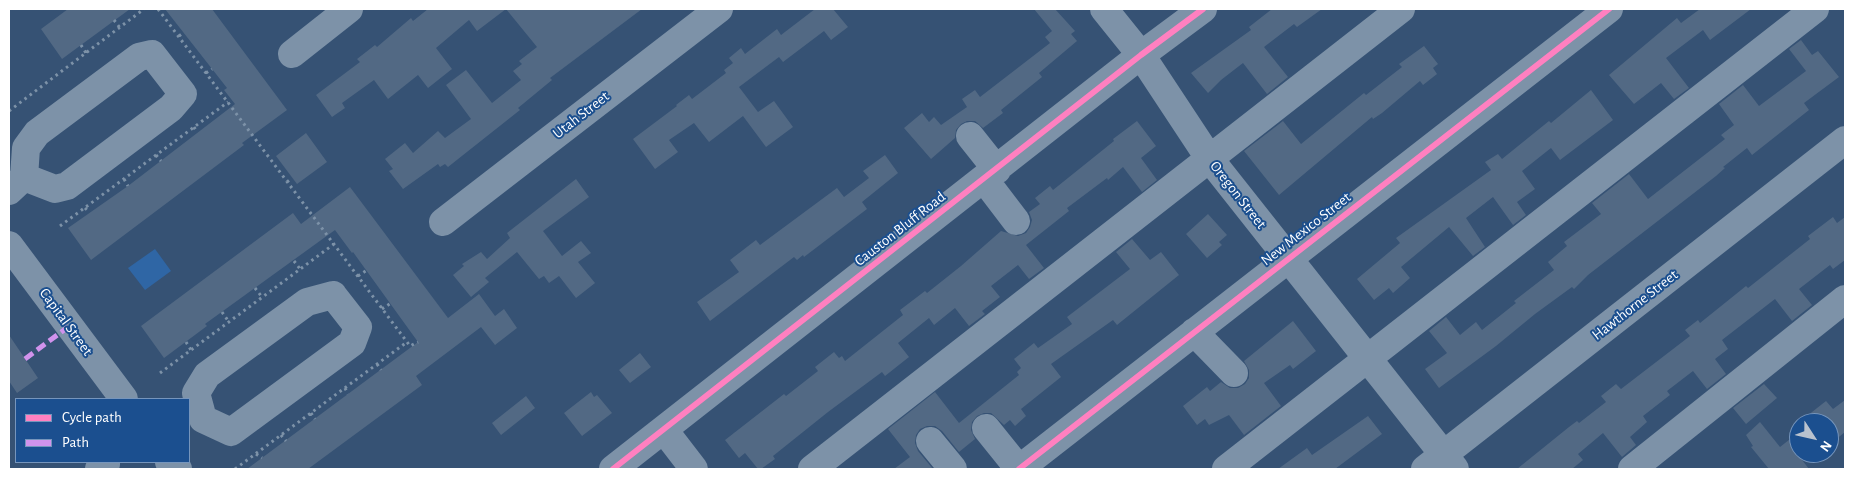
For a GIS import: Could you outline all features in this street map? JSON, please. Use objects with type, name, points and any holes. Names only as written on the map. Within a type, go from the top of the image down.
[{"type":"street","points":[[292,54],[349,9]]},
{"type":"street","name":"Utah Street","points":[[443,222],[719,9]]},
{"type":"street","name":"Oregon Street","points":[[1104,9],[1141,55],[1209,158],[1368,359],[1441,464]]},
{"type":"street","name":"Causton Bluff Road","points":[[613,469],[1141,55],[1203,9]]},
{"type":"street","points":[[812,469],[1401,9]]},
{"type":"street","name":"New Mexico Street","points":[[1019,469],[1609,9]]},
{"type":"street","points":[[1226,469],[1815,9]]},
{"type":"street","points":[[152,54],[183,94],[171,108],[68,186],[55,189],[16,184],[26,148],[36,133],[139,57],[152,54]]},
{"type":"street","points":[[970,136],[1016,221]]},
{"type":"street","name":"Hawthorne Street","points":[[1441,464],[1845,140]]},
{"type":"street","name":"Capital Street","points":[[9,245],[123,398]]},
{"type":"street","points":[[333,295],[358,327],[352,343],[231,432],[196,423],[196,393],[207,375],[307,302],[333,295]]},
{"type":"street","points":[[1632,469],[1845,299]]},
{"type":"street","points":[[1194,332],[1234,373]]},
{"type":"street","points":[[986,428],[1019,469]]},
{"type":"street","points":[[664,430],[694,469]]},
{"type":"street","points":[[930,441],[953,469]]},
{"type":"path","points":[[9,111],[144,9]]},
{"type":"path","points":[[158,9],[410,346],[418,342]]},
{"type":"path","points":[[114,20],[120,28]]},
{"type":"path","points":[[179,36],[183,34]]},
{"type":"path","points":[[81,45],[86,52]]},
{"type":"path","points":[[206,73],[212,69]]},
{"type":"path","points":[[60,226],[228,102]]},
{"type":"path","points":[[235,112],[239,109]]},
{"type":"path","points":[[194,127],[197,132]]},
{"type":"path","points":[[156,155],[161,162]]},
{"type":"path","points":[[287,182],[292,178]]},
{"type":"path","points":[[124,179],[128,186]]},
{"type":"path","points":[[85,208],[89,212]]},
{"type":"path","points":[[160,372],[334,244]]},
{"type":"path","points":[[294,261],[300,269]]},
{"type":"path","points":[[358,276],[367,270]]},
{"type":"path","points":[[255,288],[262,297]]},
{"type":"path","points":[[382,309],[391,303]]},
{"type":"path","points":[[222,312],[229,322]]},
{"type":"path","points":[[186,342],[191,350]]},
{"type":"path","points":[[235,469],[407,342]]},
{"type":"path","points":[[377,364],[381,370]]},
{"type":"path","points":[[345,388],[348,394]]},
{"type":"path","points":[[311,413],[314,419]]},
{"type":"path","points":[[281,435],[286,441]]},
{"type":"path","points":[[256,454],[262,458]]},
{"type":"shaded area","points":[[155,249],[171,271],[145,290],[128,268]]},
{"type":"building","points":[[68,9],[130,9],[62,59],[41,29]]},
{"type":"building","points":[[165,9],[212,9],[287,110],[242,143],[244,145],[91,260],[68,228],[128,186],[235,104],[224,90],[227,88]]},
{"type":"building","points":[[428,9],[506,9],[477,31],[469,20],[436,48],[452,69],[428,88],[418,75],[388,99],[374,80],[342,103],[345,108],[332,117],[316,95],[360,62],[357,59],[375,45],[377,47],[411,18],[413,21]]},
{"type":"building","points":[[506,9],[642,9],[550,78],[552,80],[518,108],[520,110],[448,167],[445,164],[440,167],[438,164],[403,189],[389,171],[393,169],[385,159],[405,143],[413,153],[438,131],[445,138],[471,119],[446,85],[466,70],[492,103],[521,80],[513,71],[522,64],[519,61],[537,47]]},
{"type":"building","points":[[815,9],[833,9],[848,27],[831,40],[824,31],[783,62],[779,57],[739,87],[758,112],[774,101],[793,127],[766,147],[743,116],[709,142],[694,123],[669,140],[678,152],[655,169],[633,139],[689,95],[692,99],[726,73],[724,70],[733,63],[729,58],[741,48],[745,54],[777,29],[781,35]]},
{"type":"building","points":[[1034,9],[1055,9],[1075,31],[1071,34],[1077,41],[1039,73],[1042,77],[1001,110],[1003,113],[983,128],[975,121],[967,121],[961,124],[956,130],[955,138],[931,159],[904,128],[922,113],[929,122],[934,117],[941,125],[967,107],[962,99],[975,90],[980,97],[1050,43],[1045,37],[1052,31]]},
{"type":"building","points":[[1272,9],[1322,9],[1297,27],[1294,24],[1264,47],[1288,77],[1267,94],[1243,63],[1208,93],[1191,73],[1251,30],[1249,27]]},
{"type":"building","points":[[1700,9],[1751,9],[1710,40],[1703,30],[1666,58],[1689,88],[1674,99],[1661,83],[1634,104],[1609,75],[1677,18],[1681,23]]},
{"type":"building","points":[[1801,40],[1812,55],[1818,51],[1839,77],[1804,103],[1809,110],[1752,155],[1747,148],[1723,167],[1725,168],[1716,176],[1588,275],[1574,289],[1572,287],[1535,314],[1496,346],[1439,388],[1425,369],[1447,353],[1429,331],[1446,317],[1460,335],[1476,322],[1482,330],[1516,303],[1514,301],[1554,270],[1548,262],[1567,246],[1564,242],[1601,214],[1592,203],[1629,174],[1648,199],[1725,139],[1721,135],[1734,125],[1719,104],[1743,85],[1759,106],[1806,71],[1789,49]]},
{"type":"building","points":[[1424,46],[1438,64],[1433,68],[1437,74],[1423,85],[1420,81],[1382,113],[1373,119],[1372,117],[1279,195],[1244,151],[1283,121],[1301,144],[1364,93],[1366,95],[1402,67],[1399,64]]},
{"type":"building","points":[[1591,90],[1613,120],[1560,160],[1551,148],[1522,171],[1535,189],[1517,202],[1526,215],[1513,225],[1493,197],[1466,218],[1485,247],[1473,256],[1449,227],[1401,267],[1410,278],[1393,293],[1389,288],[1374,300],[1357,279],[1400,243],[1396,238],[1491,170],[1485,162],[1498,154],[1502,159],[1549,121],[1551,123]]},
{"type":"building","points":[[1137,121],[1156,146],[1141,158],[1157,180],[1142,192],[1123,167],[1108,180],[1107,178],[1067,208],[1069,211],[1026,245],[1044,268],[1029,279],[1018,265],[991,286],[1000,297],[982,311],[985,314],[969,326],[955,308],[934,325],[929,318],[898,343],[909,357],[885,376],[882,372],[828,412],[773,456],[775,459],[761,469],[758,469],[745,453],[739,458],[725,440],[784,394],[786,396],[818,371],[815,367],[834,352],[839,358],[842,356],[845,361],[903,315],[900,310],[925,291],[927,293],[1001,231],[1018,236],[1026,233],[1032,220],[1029,212],[1040,204],[1035,198],[1050,186],[1053,190]]},
{"type":"building","points":[[306,133],[327,162],[297,184],[276,156]]},
{"type":"building","points":[[885,155],[898,173],[862,202],[867,209],[804,257],[803,255],[797,260],[794,257],[710,321],[697,302],[739,272],[730,260],[756,240],[760,245],[837,188],[844,197],[869,178],[863,171]]},
{"type":"building","points":[[576,179],[589,197],[543,231],[562,256],[581,241],[591,253],[578,262],[595,283],[576,298],[559,276],[549,283],[544,276],[539,279],[517,252],[485,278],[489,282],[471,297],[453,275],[464,266],[462,264],[481,252],[487,259],[510,238],[507,233]]},
{"type":"building","points":[[350,187],[448,318],[479,294],[495,316],[504,309],[517,328],[495,345],[481,327],[416,376],[422,385],[308,469],[247,469],[418,342],[353,252],[335,230],[205,324],[207,326],[164,358],[141,326],[293,213],[301,224]]},
{"type":"building","points":[[1208,214],[1227,235],[1219,242],[1222,245],[1207,258],[1186,234]]},
{"type":"building","points":[[1833,217],[1837,223],[1845,217],[1845,260],[1833,269],[1830,265],[1799,289],[1812,305],[1792,321],[1775,299],[1722,340],[1728,349],[1715,359],[1726,374],[1707,389],[1693,371],[1667,391],[1670,395],[1643,416],[1647,422],[1630,437],[1636,445],[1622,457],[1603,433],[1578,454],[1583,460],[1572,469],[1517,469],[1569,427],[1577,421],[1579,423],[1606,402],[1601,396],[1616,384],[1621,389],[1690,336],[1685,330],[1698,320],[1700,323],[1746,286],[1748,288],[1810,239],[1808,236]]},
{"type":"building","points":[[1132,239],[1150,260],[1161,252],[1179,275],[1117,325],[1113,320],[1051,364],[1061,377],[1021,409],[1026,416],[1015,426],[1010,420],[1004,425],[991,413],[977,416],[972,422],[971,430],[975,439],[959,452],[942,431],[935,426],[927,426],[920,429],[916,435],[915,443],[918,451],[933,469],[894,469],[910,457],[888,429],[935,392],[959,423],[1019,375],[1017,372],[1021,368],[1014,359],[1034,343],[1038,348],[1072,324],[1067,317],[1130,269],[1116,252]]},
{"type":"building","points":[[1293,321],[1316,351],[1293,369],[1290,365],[1264,383],[1281,406],[1244,435],[1229,415],[1209,425],[1205,419],[1197,425],[1183,406],[1207,387],[1210,391],[1221,382],[1230,388],[1238,388],[1245,384],[1249,378],[1249,370],[1244,361]]},
{"type":"building","points":[[9,335],[38,378],[17,393],[9,381]]},
{"type":"building","points":[[640,353],[651,367],[630,383],[619,370]]},
{"type":"building","points":[[1764,384],[1777,398],[1746,424],[1733,408]]},
{"type":"building","points":[[591,392],[594,397],[597,395],[612,413],[582,436],[564,413]]},
{"type":"building","points":[[526,396],[535,408],[501,435],[492,423]]},
{"type":"building","points":[[1845,400],[1845,432],[1839,437],[1839,413],[1811,413],[1826,401],[1833,409]]},
{"type":"building","points":[[1368,416],[1382,434],[1335,469],[1278,469],[1307,448],[1312,455]]},
{"type":"building","points":[[1760,422],[1780,447],[1789,440],[1789,463],[1804,463],[1809,469],[1769,469],[1751,447],[1753,446],[1746,435]]},
{"type":"marked path","points":[[25,359],[68,327]]},
{"type":"cycle path","points":[[613,469],[1141,55],[1203,9]]},
{"type":"cycle path","points":[[1019,469],[1609,9]]}]
